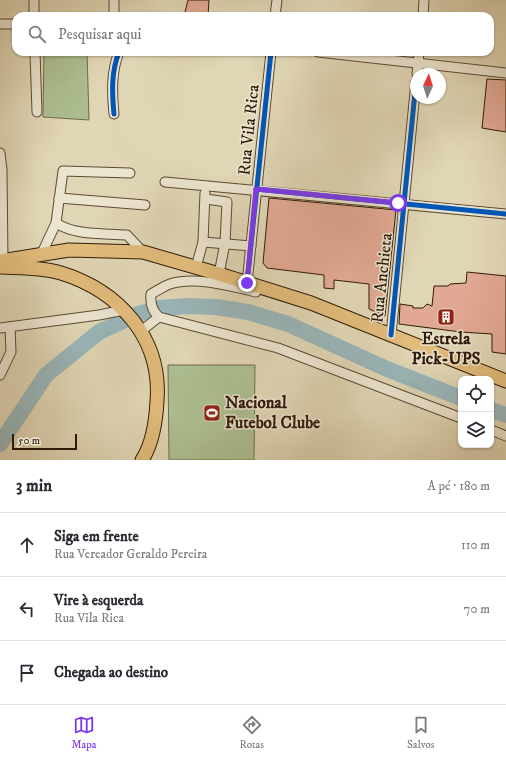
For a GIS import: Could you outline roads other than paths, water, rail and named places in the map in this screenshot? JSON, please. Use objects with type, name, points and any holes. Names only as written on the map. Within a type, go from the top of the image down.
[{"type":"highway","points":[[1,263],[69,250],[143,252],[311,303],[506,381]]},
{"type":"highway","points":[[1,263],[60,273],[83,282],[112,299],[124,310],[141,331],[155,366],[158,383],[156,416],[147,452],[142,460]]},
{"type":"street","points":[[34,0],[34,12]]},
{"type":"street","points":[[114,0],[114,12]]},
{"type":"street","points":[[276,12],[277,0]]},
{"type":"street","points":[[422,12],[424,0]]},
{"type":"street","points":[[0,24],[12,24]]},
{"type":"street","points":[[35,56],[37,112]]},
{"type":"street","points":[[114,114],[112,86],[115,62],[117,56]]},
{"type":"street","name":"Rua Vila Rica","points":[[247,283],[271,56]]},
{"type":"street","points":[[354,56],[506,73]]},
{"type":"street","points":[[418,68],[419,56]]},
{"type":"street","name":"Rua Anchieta","points":[[391,335],[414,104]]},
{"type":"street","points":[[0,153],[1,263]]},
{"type":"street","points":[[41,255],[56,223],[63,171],[130,173]]},
{"type":"street","points":[[165,182],[256,189],[506,214]]},
{"type":"street","points":[[196,267],[203,242],[206,199],[204,186]]},
{"type":"street","points":[[59,198],[144,206]]},
{"type":"street","points":[[206,199],[227,202],[225,243],[219,274]]},
{"type":"street","points":[[56,223],[65,229],[75,231],[126,235],[143,252]]},
{"type":"street","points":[[203,242],[251,246]]},
{"type":"street","points":[[311,303],[217,283],[187,282],[170,284],[151,294],[150,303],[155,314],[159,316],[278,348],[458,417]]},
{"type":"street","points":[[0,328],[99,315],[124,310]]},
{"type":"street","points":[[141,331],[159,316]]},
{"type":"street","points":[[0,375],[11,352],[10,327]]},
{"type":"street","points":[[494,431],[506,436]]},
{"type":"waterway","points":[[0,444],[46,375],[99,332],[138,314],[160,308],[189,306],[216,307],[248,312],[288,324],[387,369],[458,397]]},
{"type":"waterway","points":[[494,411],[506,415]]},
{"type":"place","name":"Estrela Pick-UPS","points":[[446,317]]},
{"type":"place","name":"Nacional Futebol Clube","points":[[212,413]]}]
